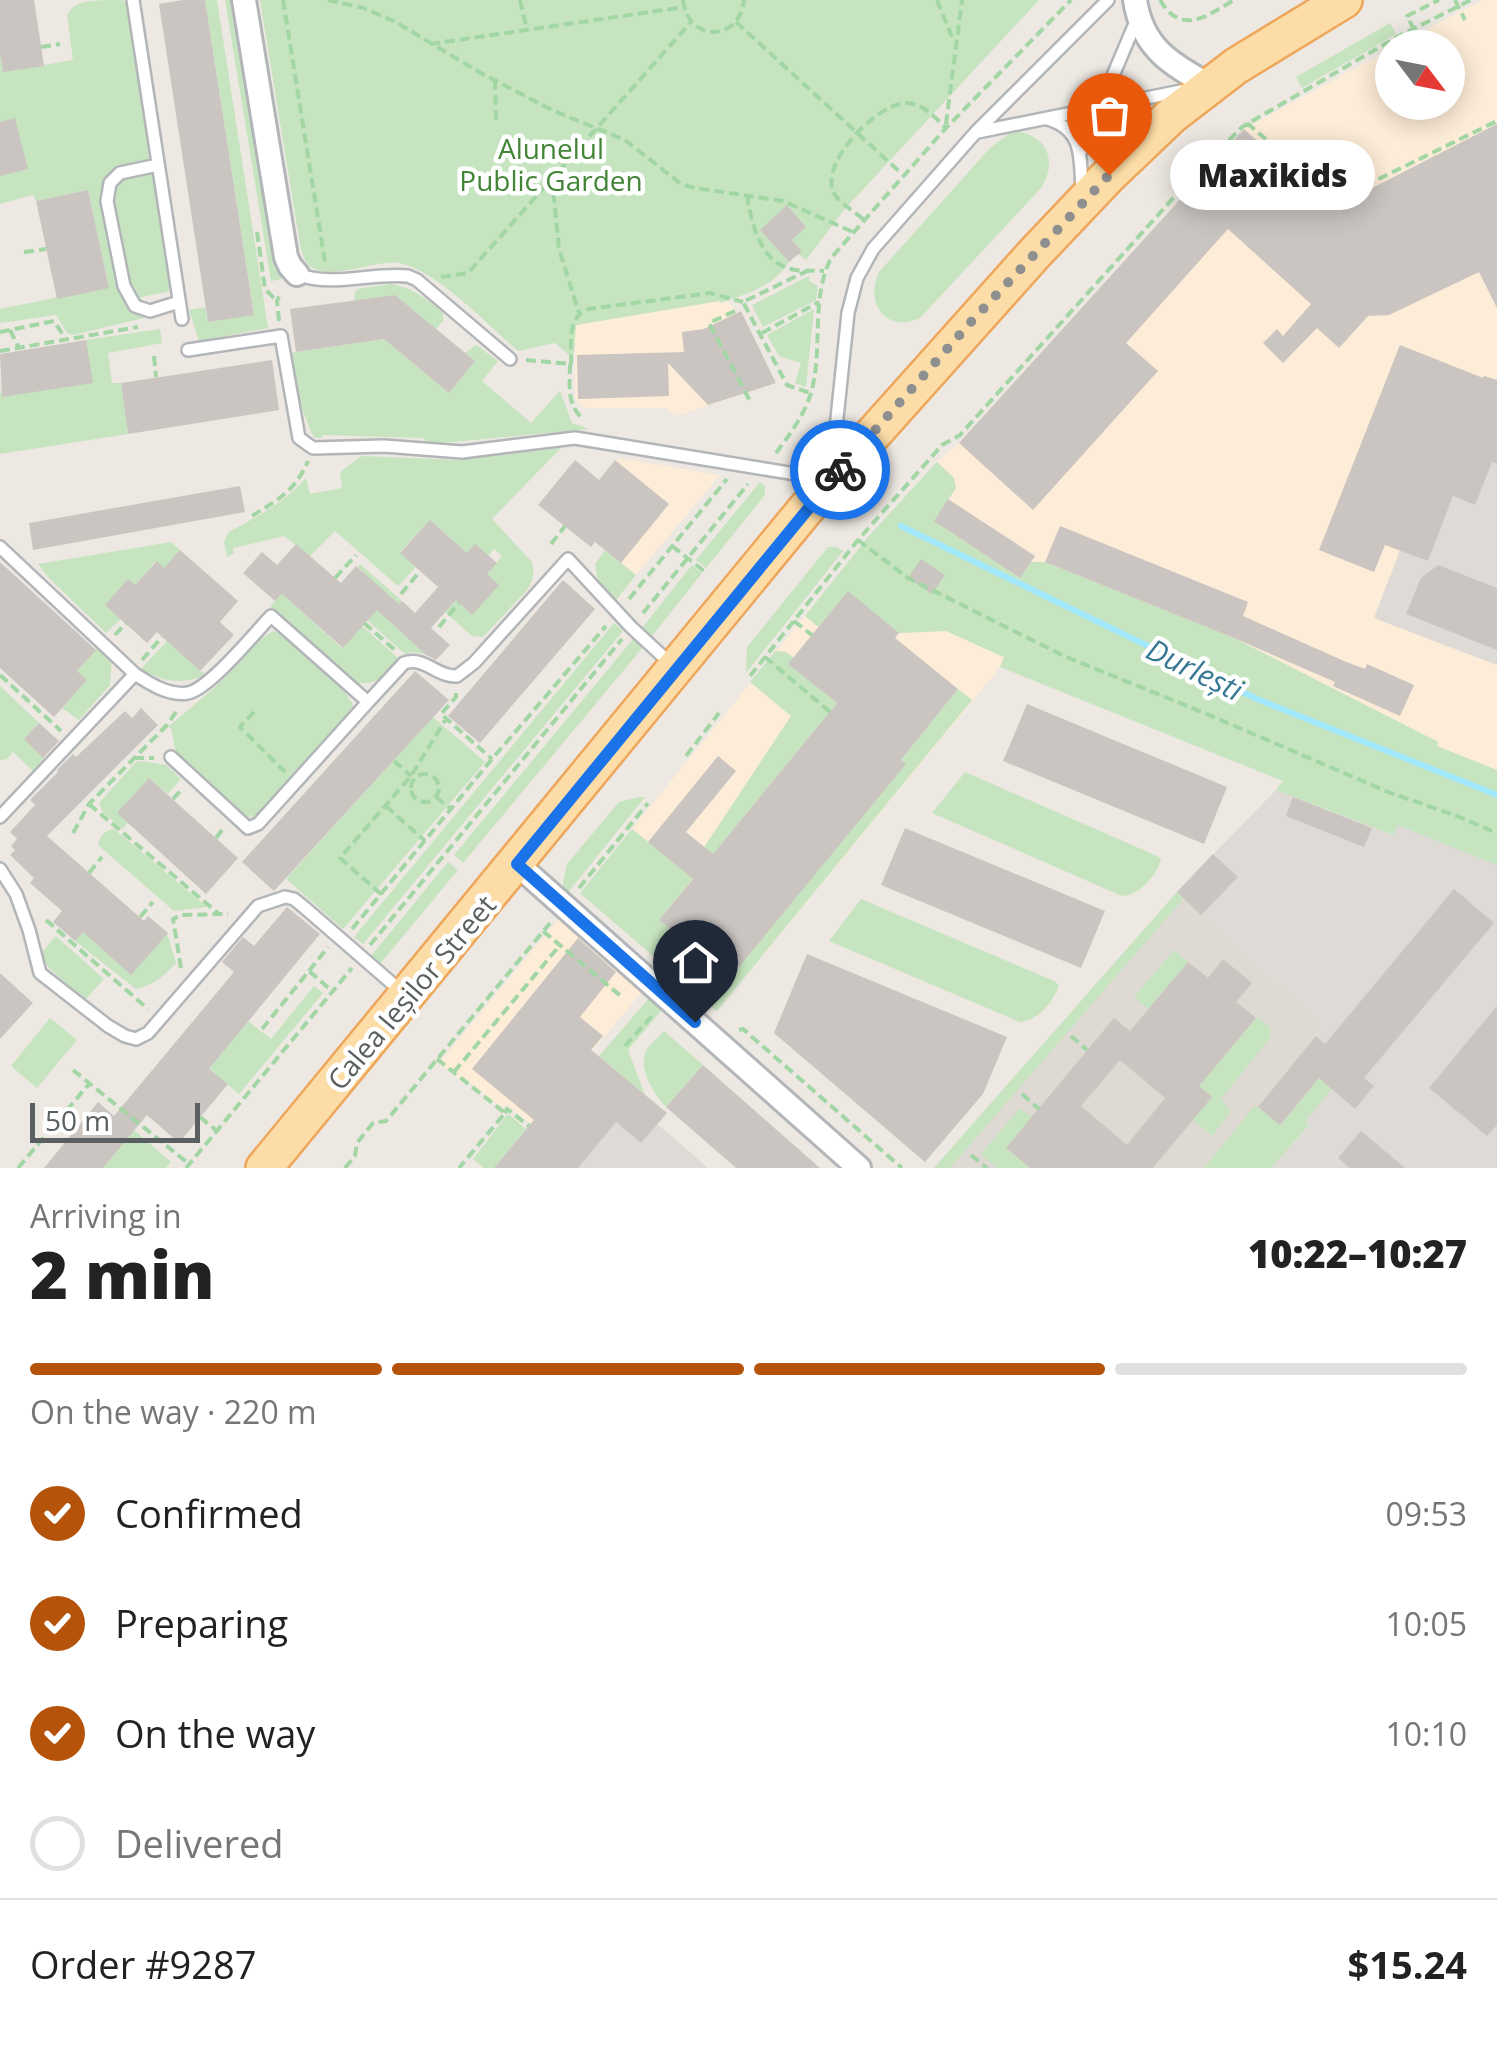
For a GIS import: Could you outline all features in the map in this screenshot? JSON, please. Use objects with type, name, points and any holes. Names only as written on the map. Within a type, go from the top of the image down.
[{"type":"main road","name":"Calea Ieșilor Street","points":[[264,1168],[831,480],[970,323],[1136,149],[1210,85],[1344,0]]},
{"type":"street","points":[[244,0],[286,257],[297,274]]},
{"type":"street","points":[[1136,9],[1147,36],[1166,59],[1210,85]]},
{"type":"street","points":[[517,864],[859,1168]]},
{"type":"lane","points":[[133,0],[182,319]]},
{"type":"lane","points":[[188,350],[281,336],[299,438],[313,448],[384,446],[462,452],[575,438],[831,480],[848,314],[856,278],[873,249],[976,132],[1108,0]]},
{"type":"lane","points":[[1080,153],[1136,9]]},
{"type":"lane","points":[[976,132],[1210,85]]},
{"type":"lane","points":[[1042,118],[1072,131],[1080,153],[1082,203]]},
{"type":"lane","points":[[158,165],[120,173],[110,184],[108,201],[124,286],[134,306],[150,311],[179,302]]},
{"type":"lane","points":[[297,274],[328,280],[408,276],[510,359]]},
{"type":"lane","points":[[0,547],[133,672],[157,688],[187,693],[206,685],[272,616],[368,702]]},
{"type":"lane","points":[[172,758],[248,828],[258,824],[408,662],[420,661],[440,674],[457,676],[474,663],[568,559],[676,669]]},
{"type":"lane","points":[[0,817],[133,672]]},
{"type":"lane","points":[[0,869],[16,894],[40,974],[124,1036],[136,1039],[148,1032],[258,906],[285,897],[294,899],[336,943],[362,956],[407,996]]},
{"type":"path","points":[[284,0],[328,280]]},
{"type":"path","points":[[328,0],[378,15],[552,110],[625,140],[681,184],[783,201],[854,232]]},
{"type":"path","points":[[520,0],[527,30]]},
{"type":"path","points":[[430,44],[683,3],[691,22],[714,32],[736,22],[744,0]]},
{"type":"path","points":[[937,0],[955,43]]},
{"type":"path","points":[[946,128],[962,0]]},
{"type":"path","points":[[772,458],[794,427],[810,393],[824,271],[840,246],[946,128],[1071,0]]},
{"type":"path","points":[[1160,0],[1173,17],[1184,21],[1204,18],[1234,0]]},
{"type":"path","points":[[1414,28],[1408,16],[1439,0]]},
{"type":"path","points":[[750,676],[858,540],[942,446],[960,435],[1176,195],[1248,123],[1457,3],[1471,0]]},
{"type":"path","points":[[1457,3],[1465,20]]},
{"type":"path","points":[[417,280],[468,272],[691,22]]},
{"type":"path","points":[[736,22],[903,175]]},
{"type":"path","points":[[41,47],[60,44]]},
{"type":"path","points":[[495,80],[496,120]]},
{"type":"path","points":[[864,219],[836,198],[830,182],[835,164],[858,134],[882,112],[901,103],[919,105],[946,128]]},
{"type":"path","points":[[1248,123],[1336,200],[1497,121]]},
{"type":"path","points":[[552,178],[559,249],[579,313]]},
{"type":"path","points":[[746,195],[755,231],[776,262],[786,268],[824,271]]},
{"type":"path","points":[[24,252],[46,249]]},
{"type":"path","points":[[582,418],[570,400],[573,320],[579,313],[710,294],[743,302],[809,270]]},
{"type":"path","points":[[281,336],[277,300],[297,274]]},
{"type":"path","points":[[743,302],[787,385],[810,393]]},
{"type":"path","points":[[760,334],[819,302]]},
{"type":"path","points":[[734,311],[709,324],[750,400]]},
{"type":"path","points":[[0,351],[182,319]]},
{"type":"path","points":[[0,332],[54,321],[66,339]]},
{"type":"path","points":[[10,330],[19,348]]},
{"type":"path","points":[[154,356],[156,378]]},
{"type":"path","points":[[510,359],[570,364]]},
{"type":"path","points":[[252,516],[288,493],[300,480],[313,448]]},
{"type":"path","points":[[73,1070],[188,1166],[751,481]]},
{"type":"path","points":[[551,544],[565,526]]},
{"type":"path","points":[[858,540],[908,578],[1064,656],[1388,792],[1497,833]]},
{"type":"path","points":[[672,546],[704,571]]},
{"type":"path","points":[[335,578],[356,555]]},
{"type":"path","points":[[401,594],[420,571]]},
{"type":"path","points":[[439,626],[459,603]]},
{"type":"path","points":[[794,621],[812,636]]},
{"type":"path","points":[[364,624],[408,662]]},
{"type":"path","points":[[133,672],[162,637]]},
{"type":"path","points":[[765,657],[830,712]]},
{"type":"path","points":[[0,675],[72,741]]},
{"type":"path","points":[[262,1029],[309,971],[381,894],[492,759],[441,714],[456,697],[457,676]]},
{"type":"path","points":[[74,834],[89,804],[167,725],[187,693]]},
{"type":"path","points":[[254,712],[240,726],[295,782]]},
{"type":"path","points":[[686,756],[720,713]]},
{"type":"path","points":[[381,894],[340,858],[413,778],[446,718]]},
{"type":"path","points":[[394,761],[413,778]]},
{"type":"path","points":[[423,774],[432,777],[438,784],[436,796],[429,802],[416,800],[411,788],[413,778],[423,774]]},
{"type":"path","points":[[436,796],[451,809]]},
{"type":"path","points":[[574,894],[648,803]]},
{"type":"path","points":[[89,804],[219,914]]},
{"type":"path","points":[[386,806],[425,840]]},
{"type":"path","points":[[89,873],[102,857]]},
{"type":"path","points":[[16,894],[159,1018]]},
{"type":"path","points":[[140,918],[153,902]]},
{"type":"path","points":[[185,990],[173,920],[182,915],[252,913]]},
{"type":"path","points":[[345,1168],[355,1156],[356,1143],[373,1122],[386,1120],[557,915]]},
{"type":"path","points":[[543,930],[622,997]]},
{"type":"path","points":[[454,1072],[560,945]]},
{"type":"path","points":[[309,971],[332,991]]},
{"type":"path","points":[[625,1046],[669,998]]},
{"type":"path","points":[[733,1033],[742,1028],[902,1168]]},
{"type":"path","points":[[1070,1036],[1088,1050]]},
{"type":"path","points":[[437,1059],[504,1112]]},
{"type":"path","points":[[18,1168],[90,1084]]},
{"type":"path","points":[[1022,1094],[1039,1109]]},
{"type":"path","points":[[463,1167],[507,1109],[529,1126]]},
{"type":"path","points":[[200,1117],[217,1131]]},
{"type":"path","points":[[971,1154],[984,1167]]},
{"type":"shaded area","points":[[1483,0],[1497,0],[1497,464],[1441,445],[1374,618],[1497,665],[1497,770],[1436,746],[1437,741],[1234,638],[1045,562],[1031,562],[1020,578],[934,521],[956,488],[954,478],[937,462],[959,443],[1244,129],[1375,57],[1375,120],[1465,120],[1465,30],[1426,30]]},
{"type":"shaded area","points":[[728,301],[736,313],[741,311],[776,383],[676,416],[667,408],[585,408],[575,398],[575,325]]},
{"type":"shaded area","points":[[1441,444],[1497,464],[1497,665],[1374,618]]},
{"type":"shaded area","points":[[615,460],[720,475],[636,575],[595,542],[627,503],[599,480]]},
{"type":"shaded area","points":[[834,580],[899,633],[946,631],[1005,658],[717,1011],[708,960],[659,920],[681,869],[632,829]]},
{"type":"shaded area","points":[[1276,790],[1392,835],[1398,824],[1497,864],[1497,1168],[1271,1168],[1309,1126],[1296,1059],[1323,1026],[1177,892]]},
{"type":"shaded area","points":[[1177,892],[1323,1026],[1297,1059],[1332,1089],[1305,1121],[1309,1125],[1271,1168],[934,1168]]},
{"type":"shaded area","points":[[559,918],[642,992],[531,1124],[465,1079],[462,1082],[439,1063]]},
{"type":"shaded area","points":[[592,1050],[645,1095],[642,1111],[708,1168],[494,1168]]},
{"type":"green space","points":[[104,0],[126,3],[171,288],[141,297],[144,318],[73,335],[67,333],[56,315],[0,323],[0,309],[109,287],[88,190],[36,201],[33,195],[0,204],[0,176],[15,119],[0,122],[0,55],[3,72],[73,60],[67,15],[78,4]]},
{"type":"green space","points":[[205,0],[217,0],[268,328],[199,341],[189,310],[205,307],[208,322],[254,314]]},
{"type":"green space","points":[[225,0],[236,0],[282,279],[271,281]]},
{"type":"green space","name":"Alunelul Public Garden","points":[[260,0],[1039,0],[844,210],[806,260],[798,254],[801,250],[792,240],[806,227],[787,206],[760,230],[789,262],[767,283],[721,303],[576,325],[574,353],[569,355],[555,343],[518,351],[461,300],[414,268],[389,263],[326,272],[307,263],[301,250]]},
{"type":"green space","points":[[1375,32],[1375,46],[1302,88],[1296,77]]},
{"type":"green space","points":[[1010,133],[1037,139],[1047,153],[1049,170],[1041,188],[920,318],[908,322],[889,319],[874,295],[879,272],[990,148]]},
{"type":"green space","points":[[809,276],[809,281],[818,286],[816,300],[763,327],[752,305]]},
{"type":"green space","points":[[391,284],[425,298],[443,313],[443,321],[436,329],[395,295],[354,301],[358,289]]},
{"type":"green space","points":[[814,309],[806,387],[795,383],[801,363],[779,356],[767,335]]},
{"type":"green space","points":[[160,329],[162,343],[108,353],[112,383],[121,383],[128,434],[0,454],[0,387],[2,397],[86,340]]},
{"type":"green space","points":[[384,339],[449,393],[475,361],[465,353],[476,345],[498,361],[482,381],[531,423],[560,391],[572,423],[589,429],[442,443],[427,443],[424,438],[315,438],[300,403],[290,353]]},
{"type":"green space","points":[[561,448],[492,519],[532,562],[533,573],[528,589],[483,637],[472,636],[445,612],[456,600],[471,614],[487,574],[502,556],[494,549],[488,556],[467,553],[430,520],[400,552],[416,567],[398,586],[335,531],[310,556],[284,536],[233,548],[234,553],[227,557],[224,542],[229,532],[280,502],[306,478],[310,494],[342,488],[340,472],[362,456],[457,460]]},
{"type":"green space","points":[[937,462],[954,478],[956,488],[934,521],[1020,578],[1031,562],[1045,562],[1234,638],[1438,742],[1437,746],[1497,770],[1497,865],[1398,825],[1393,835],[1276,790],[1283,781],[1000,667],[1004,657],[946,631],[899,633],[848,592],[818,627],[805,616],[868,537]]},
{"type":"green space","points":[[760,482],[765,486],[765,495],[706,568],[696,560]]},
{"type":"green space","points":[[171,542],[180,550],[164,568],[156,561],[135,585],[121,619],[106,633],[38,564]]},
{"type":"green space","points":[[828,547],[843,551],[746,673],[747,647]]},
{"type":"green space","points":[[605,550],[636,575],[616,600],[598,581],[595,564]]},
{"type":"green space","points":[[360,564],[402,601],[386,618],[425,654],[405,654],[367,620]]},
{"type":"green space","points":[[692,565],[702,573],[652,636],[642,628]]},
{"type":"green space","points":[[282,594],[342,648],[362,626],[398,658],[376,681],[355,683],[270,606]]},
{"type":"green space","points":[[614,623],[623,631],[363,944],[354,937]]},
{"type":"green space","points":[[273,631],[331,678],[354,707],[262,811],[252,817],[242,816],[176,753],[168,727]]},
{"type":"green space","points":[[634,638],[644,646],[463,863],[454,855]]},
{"type":"green space","points":[[167,641],[206,675],[173,681],[141,669]]},
{"type":"green space","points":[[98,647],[112,659],[110,685],[79,720],[62,708],[86,681],[77,671]]},
{"type":"green space","points":[[775,651],[794,658],[789,664],[837,703],[659,920],[730,978],[905,764],[901,760],[958,689],[972,700],[717,1011],[580,893],[632,829],[687,873],[791,716],[750,682]]},
{"type":"green space","points":[[0,686],[39,723],[24,739],[44,758],[33,771],[13,752],[0,760]]},
{"type":"green space","points":[[433,717],[485,762],[343,929],[286,879]]},
{"type":"green space","points":[[136,762],[166,765],[181,779],[168,794],[149,778],[118,813],[128,823],[122,829],[99,803]]},
{"type":"green space","points":[[965,772],[1157,856],[1161,859],[1159,865],[1141,888],[1122,896],[932,813]]},
{"type":"green space","points":[[645,797],[566,895],[562,888],[567,864],[619,802]]},
{"type":"green space","points":[[114,829],[207,907],[174,911],[98,845],[103,834]]},
{"type":"green space","points":[[448,862],[458,870],[380,964],[371,956]]},
{"type":"green space","points":[[1177,892],[1184,898],[950,1168],[934,1168]]},
{"type":"green space","points":[[861,899],[1054,981],[1059,985],[1057,991],[1039,1014],[1020,1022],[829,941]]},
{"type":"green space","points":[[83,932],[131,974],[167,933],[176,963],[158,979],[136,989],[75,941]]},
{"type":"green space","points":[[56,936],[104,979],[85,1000],[48,967],[40,954]]},
{"type":"green space","points":[[1174,950],[1188,962],[1148,1009],[1134,997]]},
{"type":"green space","points":[[314,986],[323,993],[239,1094],[209,1069],[248,1021],[271,1039]]},
{"type":"green space","points":[[649,998],[662,1010],[628,1050],[645,1095],[599,1056]]},
{"type":"green space","points":[[1257,1017],[1270,1027],[1271,1037],[1221,1099],[1231,1111],[1212,1136],[1193,1120],[1212,1097],[1199,1086]]},
{"type":"green space","points":[[50,1018],[77,1040],[37,1088],[11,1066]]},
{"type":"green space","points":[[664,1031],[703,1065],[666,1107],[652,1089],[644,1066],[646,1051]]},
{"type":"green space","points":[[1296,1059],[1332,1089],[1305,1121],[1309,1125],[1271,1168],[1204,1168],[1255,1105],[1281,1125],[1314,1084],[1293,1065]]},
{"type":"green space","points":[[1020,1108],[1032,1117],[1006,1148],[1030,1168],[997,1168],[981,1154]]},
{"type":"green space","points":[[508,1114],[526,1129],[494,1168],[484,1168],[473,1159]]},
{"type":"green space","points":[[134,1130],[171,1162],[166,1168],[103,1168]]},
{"type":"building","points":[[0,0],[34,0],[44,66],[3,72]]},
{"type":"building","points":[[205,0],[254,315],[208,322],[159,4]]},
{"type":"building","points":[[15,118],[28,169],[0,176],[0,122]]},
{"type":"building","points":[[1497,124],[1497,308],[1479,272],[1389,315],[1368,316],[1339,348],[1317,328],[1283,363],[1263,343],[1277,329],[1283,336],[1311,304],[1228,229],[1126,343],[1158,371],[1033,510],[959,443],[1244,129],[1333,208]]},
{"type":"building","points":[[88,190],[109,288],[57,299],[36,201]]},
{"type":"building","points":[[787,205],[806,227],[792,240],[802,251],[789,262],[760,230]]},
{"type":"building","points":[[395,295],[475,361],[449,393],[384,339],[296,352],[290,309]]},
{"type":"building","points":[[741,311],[776,383],[708,405],[668,363],[669,396],[578,399],[577,355],[684,352],[682,332],[704,329]]},
{"type":"building","points":[[86,340],[93,383],[2,397],[0,354]]},
{"type":"building","points":[[1400,345],[1497,380],[1497,464],[1492,462],[1475,505],[1453,496],[1428,561],[1385,545],[1374,572],[1319,550]]},
{"type":"building","points":[[272,360],[279,410],[128,434],[121,383]]},
{"type":"building","points":[[575,460],[599,480],[615,460],[669,504],[621,563],[595,542],[591,547],[538,505]]},
{"type":"building","points":[[240,486],[245,512],[33,550],[29,523]]},
{"type":"building","points":[[948,499],[1035,556],[1020,578],[934,521]]},
{"type":"building","points":[[430,520],[467,553],[475,544],[497,563],[487,574],[499,585],[472,615],[456,600],[431,628],[450,645],[436,660],[377,610],[343,648],[282,594],[275,601],[243,573],[262,552],[277,565],[296,544],[341,583],[356,566],[415,613],[438,587],[400,553]]},
{"type":"building","points":[[1060,526],[1248,602],[1243,616],[1344,661],[1365,669],[1367,664],[1414,685],[1400,716],[1333,686],[1335,682],[1234,638],[1045,562]]},
{"type":"building","points":[[180,550],[238,601],[220,622],[234,635],[200,671],[157,632],[147,643],[105,605],[128,579],[135,585],[157,561],[164,568]]},
{"type":"building","points":[[921,559],[945,575],[932,594],[908,578]]},
{"type":"building","points":[[0,562],[96,650],[77,671],[87,680],[54,717],[0,668]]},
{"type":"building","points":[[1438,565],[1497,588],[1497,650],[1406,614],[1421,578]]},
{"type":"building","points":[[563,580],[595,609],[480,743],[448,716]]},
{"type":"building","points":[[848,591],[899,633],[895,638],[958,689],[901,760],[906,764],[730,978],[659,920],[693,879],[648,842],[718,756],[736,771],[686,832],[713,854],[837,703],[788,664]]},
{"type":"building","points":[[415,671],[449,700],[274,891],[242,862]]},
{"type":"building","points":[[1027,704],[1227,787],[1204,844],[1003,761]]},
{"type":"building","points":[[141,708],[158,725],[47,836],[144,921],[148,916],[168,933],[131,975],[83,932],[75,941],[53,922],[62,911],[30,883],[34,878],[10,855],[17,839],[10,832],[35,805],[30,800],[73,754],[76,757],[125,711],[132,718]]},
{"type":"building","points":[[39,723],[59,741],[43,758],[24,739]]},
{"type":"building","points":[[149,778],[238,858],[206,894],[117,813]]},
{"type":"building","points":[[1293,797],[1372,828],[1364,847],[1286,816]]},
{"type":"building","points":[[905,828],[1105,911],[1081,968],[881,885]]},
{"type":"building","points":[[1213,854],[1238,877],[1201,915],[1177,892]]},
{"type":"building","points":[[1454,889],[1494,923],[1364,1078],[1374,1086],[1355,1109],[1319,1078],[1280,1125],[1258,1107],[1316,1036],[1325,1044]]},
{"type":"building","points":[[287,907],[320,934],[209,1069],[228,1084],[179,1143],[147,1115],[103,1168],[44,1168],[98,1102],[114,1116],[234,972],[222,962],[243,937],[254,946]]},
{"type":"building","points":[[578,938],[616,972],[580,1017],[603,1036],[591,1050],[667,1113],[641,1143],[616,1122],[578,1168],[494,1168],[534,1120],[472,1069]]},
{"type":"building","points":[[807,954],[1007,1037],[983,1094],[925,1162],[774,1033]]},
{"type":"building","points":[[1223,959],[1252,983],[1236,1002],[1256,1018],[1199,1086],[1212,1097],[1153,1168],[1030,1168],[1006,1148],[1114,1018],[1130,1031],[1188,962],[1208,978]],"holes":[[[1120,1060],[1165,1098],[1127,1145],[1081,1106]]]},
{"type":"building","points":[[0,973],[33,1003],[0,1039]]},
{"type":"building","points":[[1497,1006],[1497,1125],[1487,1136],[1429,1088]]},
{"type":"building","points":[[703,1065],[820,1168],[736,1168],[666,1107]]},
{"type":"building","points":[[1361,1131],[1405,1168],[1350,1168],[1338,1158]]},
{"type":"waterway","name":"Durlești","points":[[901,526],[1257,699],[1497,795]]},
{"type":"way so far","points":[[840,470],[1109,175]]},
{"type":"place","name":"Maxikids","points":[[1109,175]]},
{"type":"route","points":[[695,1022],[517,864],[840,470]]}]
